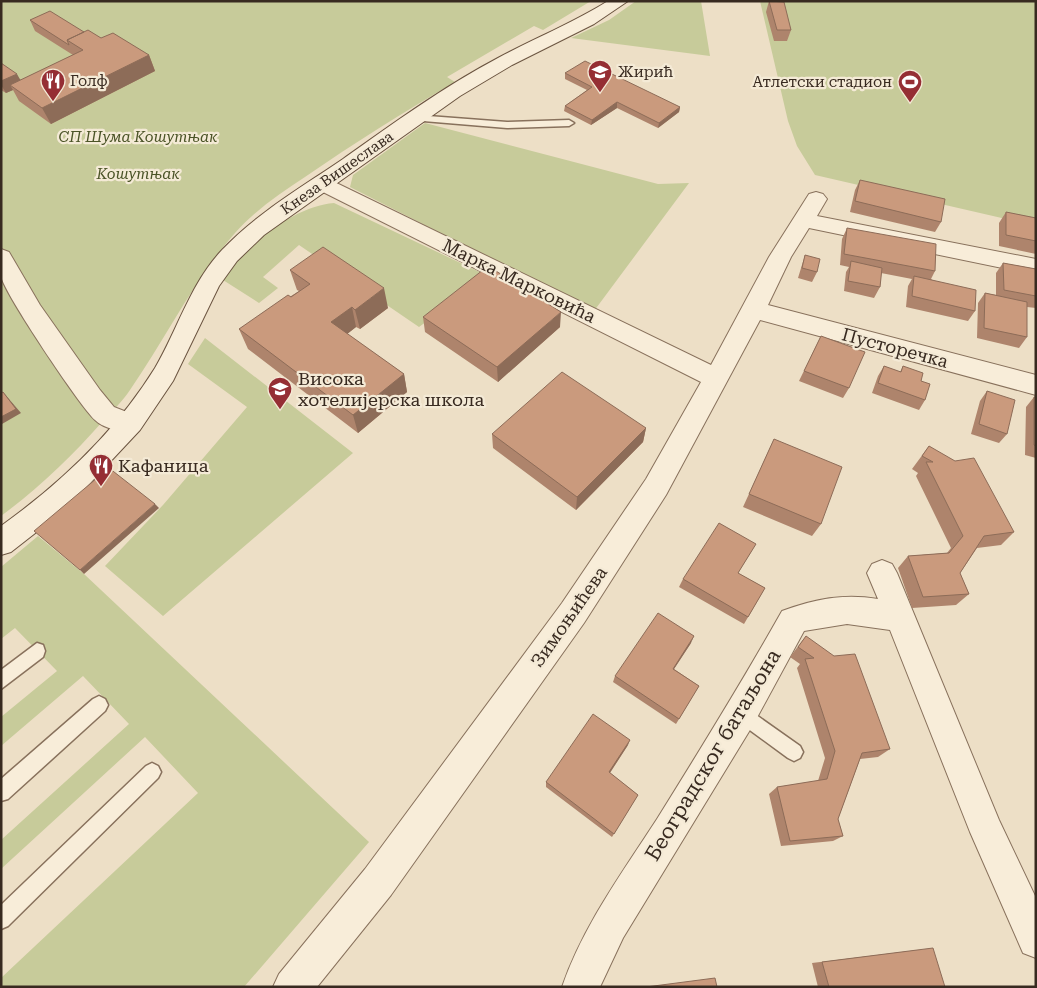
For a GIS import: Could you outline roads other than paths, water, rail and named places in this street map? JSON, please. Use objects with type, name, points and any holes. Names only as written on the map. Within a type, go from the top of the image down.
[{"type":"street","name":"Кнеза Вишеслава","points":[[1,543],[68,490],[128,423],[163,376],[211,281],[224,263],[264,224],[415,118],[488,70],[587,21],[620,1]]},
{"type":"street","name":"Марка Марковића","points":[[322,183],[717,379]]},
{"type":"street","name":"Зимоњићева","points":[[292,987],[378,882],[573,613],[656,487],[717,379],[780,258],[810,209],[1036,267]]},
{"type":"street","points":[[1,257],[32,311],[91,397],[106,414],[128,423]]},
{"type":"street","name":"Пусторечка","points":[[754,310],[1036,385]]},
{"type":"street","points":[[882,573],[987,832],[1036,940]]},
{"type":"street","name":"Београдског батаљона","points":[[581,987],[587,969],[610,925],[742,714],[793,621],[802,617],[849,610],[884,612],[901,620]]},
{"type":"lane","points":[[415,118],[451,119],[507,125],[569,123]]},
{"type":"lane","points":[[1,681],[37,651]]},
{"type":"lane","points":[[1,792],[99,705]]},
{"type":"lane","points":[[742,714],[794,752]]},
{"type":"lane","points":[[1,919],[152,772]]},
{"type":"place","name":"Жирић","points":[[600,93]]},
{"type":"place","name":"Голф","points":[[53,102]]},
{"type":"place","name":"Атлетски стадион","points":[[910,103]]},
{"type":"place","name":"Висока хотелијерска школа","points":[[280,410]]},
{"type":"place","name":"Кафаница","points":[[101,487]]},
{"type":"park label","name":"СП Шума Кошутњак","points":[[138,137]]},
{"type":"park label","name":"Кошутњак","points":[[138,174]]}]
